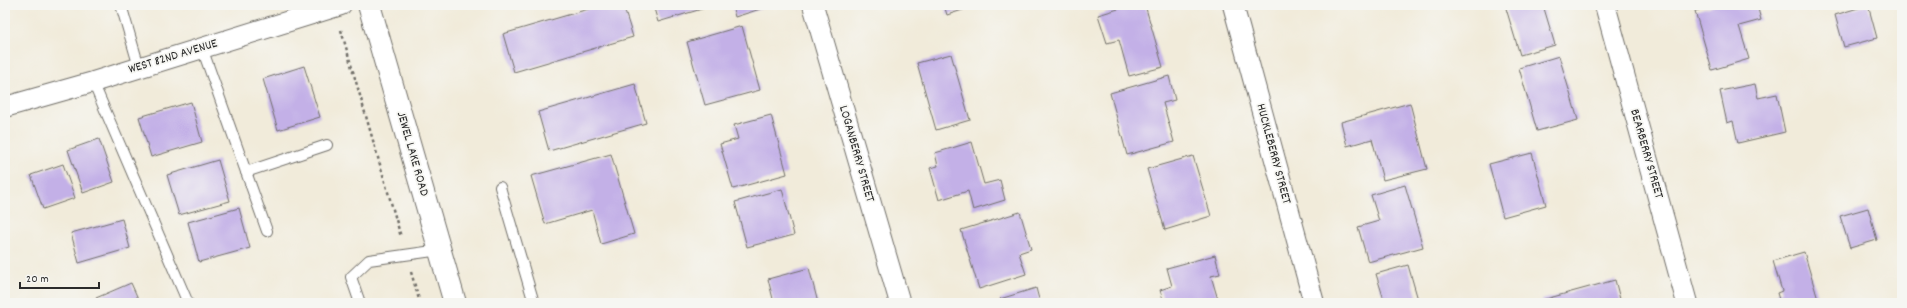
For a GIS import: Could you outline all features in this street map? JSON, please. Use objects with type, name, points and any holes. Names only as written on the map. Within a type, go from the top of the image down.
[{"type":"main road","name":"JEWEL LAKE ROAD","points":[[370,5],[455,303]]},
{"type":"street","name":"LOGANBERRY STREET","points":[[813,5],[900,303]]},
{"type":"street","name":"HUCKLEBERRY STREET","points":[[1233,5],[1314,303]]},
{"type":"street","name":"BEARBERRY STREET","points":[[1605,5],[1687,303]]},
{"type":"street","name":"WEST 82ND AVENUE","points":[[5,107],[93,82],[337,6]]},
{"type":"lane","points":[[121,5],[139,67]]},
{"type":"lane","points":[[202,48],[267,231]]},
{"type":"lane","points":[[93,82],[188,303]]},
{"type":"lane","points":[[246,172],[327,145]]},
{"type":"lane","points":[[500,187],[534,303]]},
{"type":"lane","points":[[360,303],[351,277],[369,260],[440,250]]},
{"type":"path","points":[[337,6],[420,303]]},
{"type":"building","points":[[602,5],[623,5],[633,37],[514,72],[503,34]]},
{"type":"building","points":[[653,5],[715,5],[658,22]]},
{"type":"building","points":[[732,5],[773,5],[735,17]]},
{"type":"building","points":[[944,5],[978,5],[947,15]]},
{"type":"building","points":[[1132,5],[1145,5],[1163,67],[1129,76],[1119,40],[1107,43],[1098,15]]},
{"type":"building","points":[[1505,5],[1543,5],[1555,45],[1520,55]]},
{"type":"building","points":[[1715,5],[1757,5],[1761,20],[1739,26],[1749,59],[1712,70],[1695,11]]},
{"type":"building","points":[[1868,5],[1877,38],[1844,47],[1835,15]]},
{"type":"building","points":[[742,26],[760,90],[705,105],[687,42]]},
{"type":"building","points":[[951,54],[970,120],[936,130],[917,63]]},
{"type":"building","points":[[1559,56],[1578,120],[1537,131],[1519,68]]},
{"type":"building","points":[[304,66],[320,117],[278,130],[263,79]]},
{"type":"building","points":[[1169,76],[1175,100],[1163,103],[1174,142],[1127,155],[1110,93]]},
{"type":"building","points":[[635,84],[646,123],[549,151],[538,112]]},
{"type":"building","points":[[1755,84],[1758,98],[1777,94],[1785,132],[1738,143],[1733,121],[1727,123],[1720,91]]},
{"type":"building","points":[[191,102],[202,142],[151,157],[139,117]]},
{"type":"building","points":[[1410,103],[1427,169],[1383,180],[1372,139],[1347,146],[1341,122]]},
{"type":"building","points":[[771,115],[787,174],[733,189],[720,144],[738,139],[734,125]]},
{"type":"building","points":[[99,139],[114,182],[83,193],[68,150]]},
{"type":"building","points":[[972,142],[984,184],[1000,180],[1005,200],[973,210],[968,191],[939,200],[930,168],[938,166],[935,153]]},
{"type":"building","points":[[1532,153],[1546,205],[1503,217],[1489,164]]},
{"type":"building","points":[[611,154],[634,234],[601,244],[592,210],[545,224],[531,176]]},
{"type":"building","points":[[1193,156],[1211,216],[1165,230],[1147,169]]},
{"type":"building","points":[[218,160],[230,201],[179,215],[167,175]]},
{"type":"building","points":[[63,164],[75,198],[43,209],[31,175]]},
{"type":"building","points":[[1405,185],[1423,247],[1368,262],[1358,227],[1379,221],[1371,195]]},
{"type":"building","points":[[782,189],[794,235],[747,247],[735,202]]},
{"type":"building","points":[[239,208],[250,248],[199,262],[188,222]]},
{"type":"building","points":[[1868,208],[1877,240],[1850,248],[1840,216]]},
{"type":"building","points":[[1020,212],[1031,249],[1019,253],[1026,274],[979,289],[961,230]]},
{"type":"building","points":[[122,219],[130,248],[79,263],[71,233]]},
{"type":"building","points":[[1804,252],[1819,303],[1780,303],[1777,293],[1782,291],[1773,261]]},
{"type":"building","points":[[1215,255],[1220,274],[1211,276],[1219,303],[1164,303],[1160,290],[1172,286],[1167,268]]},
{"type":"building","points":[[1408,265],[1419,303],[1385,303],[1376,274]]},
{"type":"building","points":[[809,268],[818,303],[774,303],[768,279]]},
{"type":"building","points":[[1615,280],[1621,303],[1543,303],[1542,300]]},
{"type":"building","points":[[131,283],[140,303],[98,303],[96,298]]},
{"type":"building","points":[[1036,288],[1040,303],[1001,303],[1000,299]]}]
